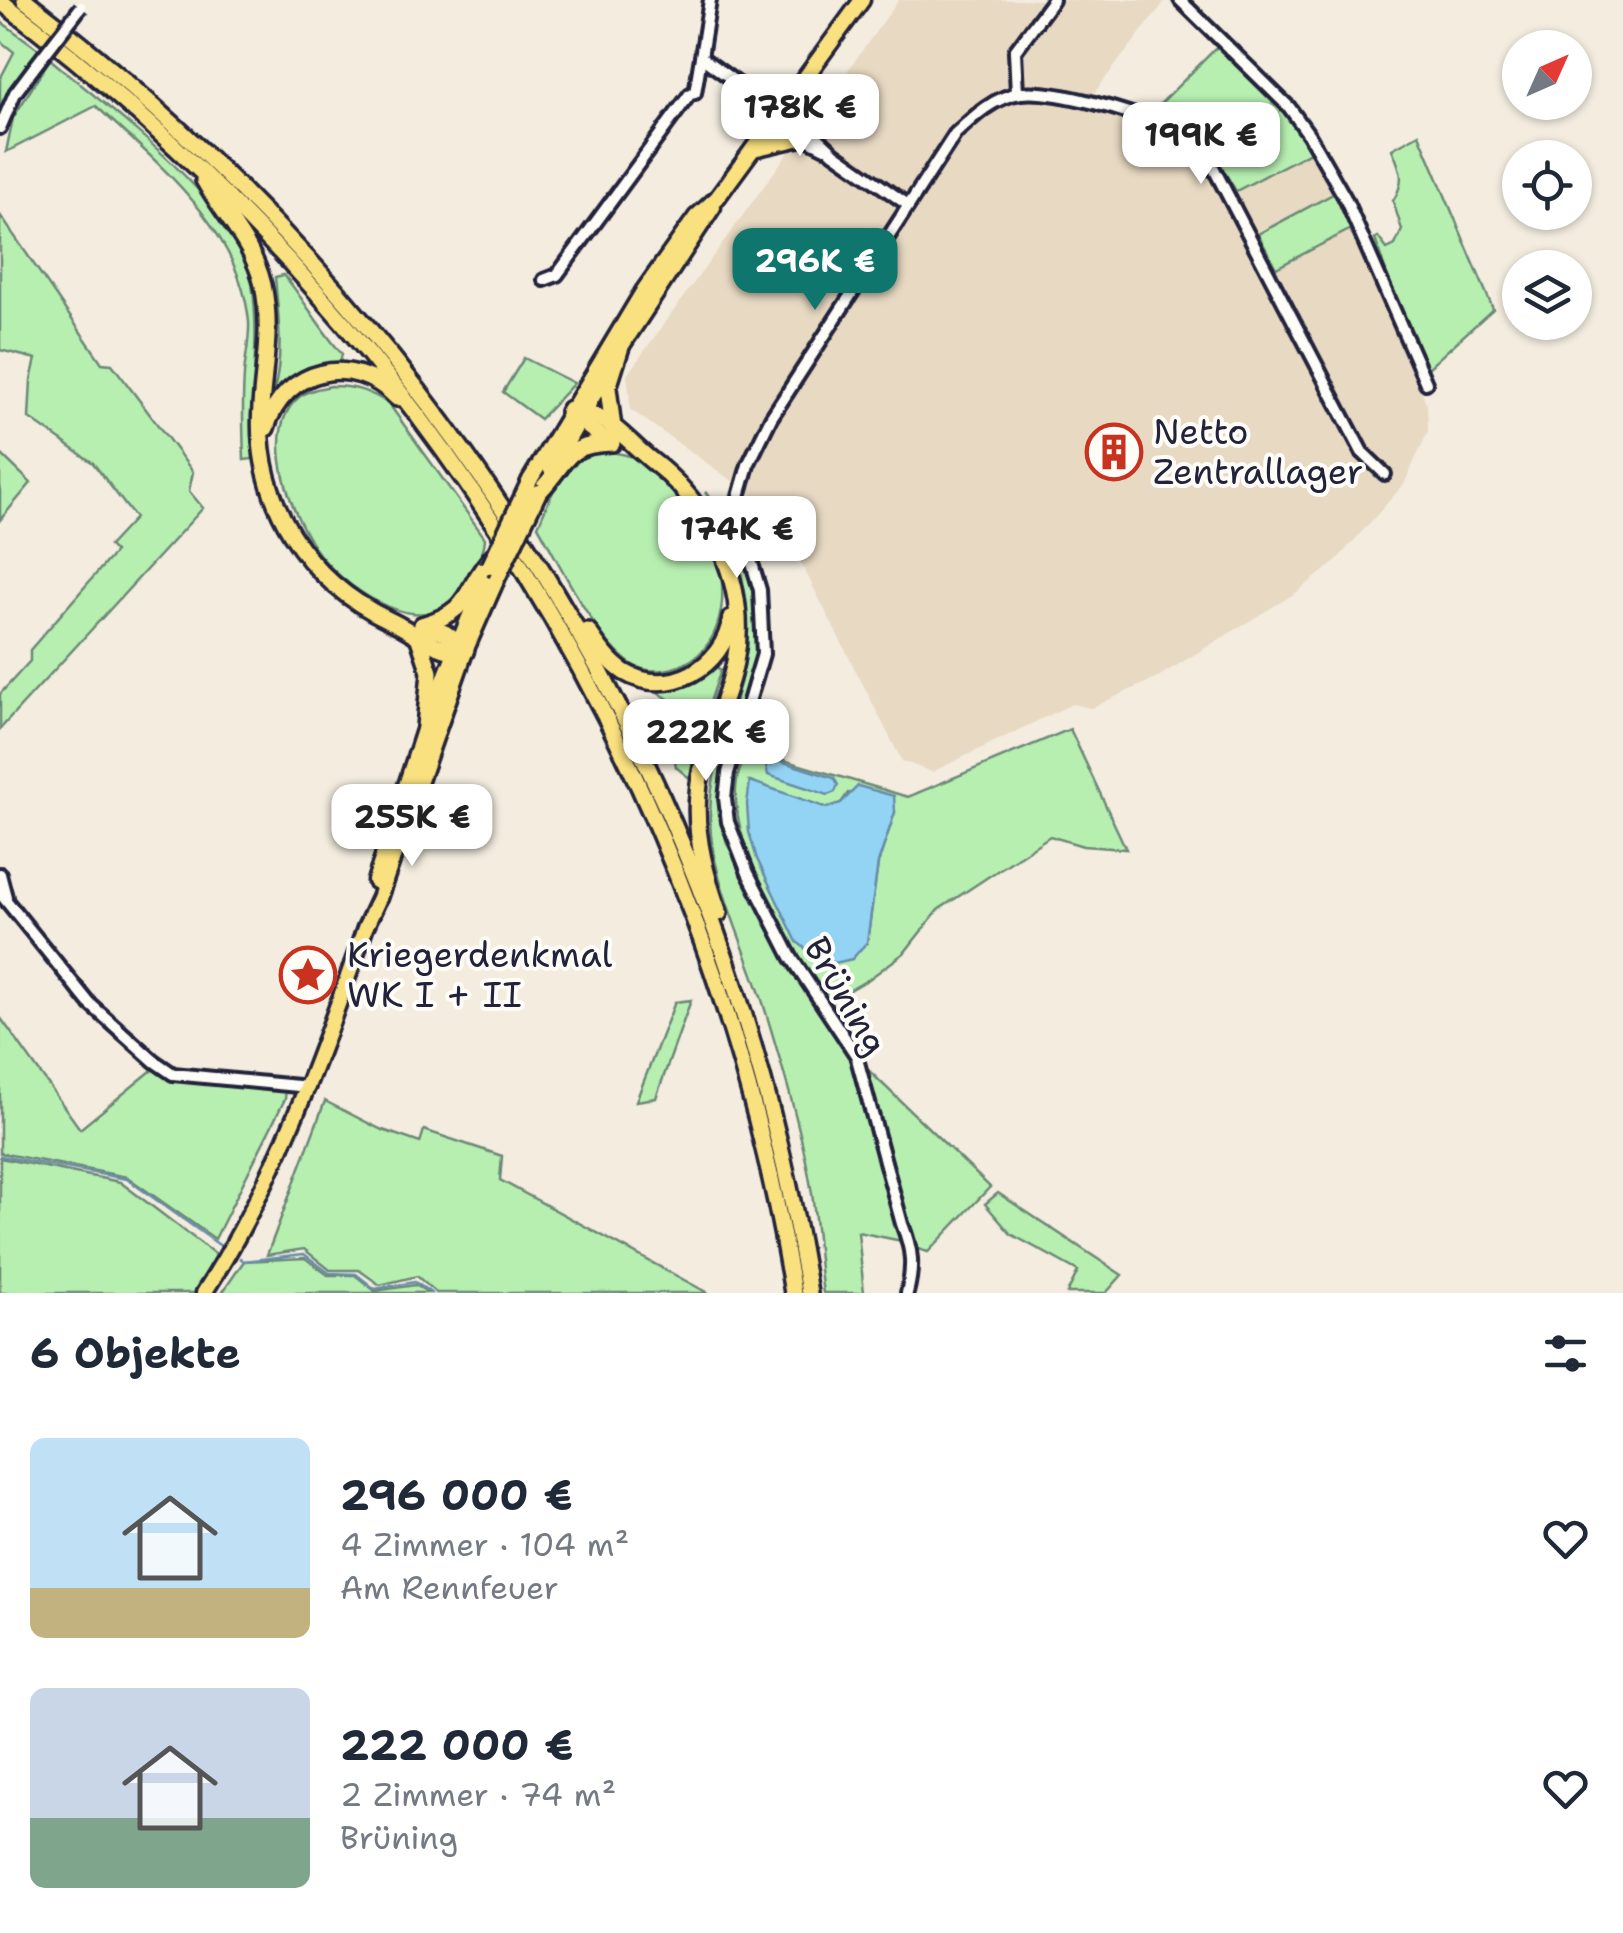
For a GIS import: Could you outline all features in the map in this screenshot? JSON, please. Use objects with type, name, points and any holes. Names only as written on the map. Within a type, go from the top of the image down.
[{"type":"highway","points":[[0,0],[112,89],[194,163],[324,298],[372,353],[444,450],[530,580],[635,774],[706,948],[770,1172],[793,1293]]},
{"type":"highway","points":[[25,0],[180,128],[238,183],[337,289],[474,462],[560,598],[654,780],[725,955],[768,1098],[809,1293]]},
{"type":"highway","points":[[194,163],[242,234],[262,284],[268,343],[260,410],[262,442],[282,518],[305,556],[338,590],[394,622],[420,631],[445,633],[460,649]]},
{"type":"highway","points":[[613,436],[608,388],[622,347]]},
{"type":"highway","points":[[262,442],[277,402],[294,384],[320,372],[350,371],[367,376],[392,393],[432,444],[444,450]]},
{"type":"highway","points":[[575,414],[639,451],[676,481],[708,522],[732,584],[738,624],[735,662],[706,749],[697,796],[702,855],[727,936],[725,955]]},
{"type":"highway","points":[[534,486],[568,455],[613,436]]},
{"type":"highway","points":[[420,631],[455,612],[490,561]]},
{"type":"highway","points":[[560,598],[576,609],[614,664],[646,680],[666,682],[700,669],[722,648],[729,632],[732,584]]},
{"type":"highway","points":[[420,631],[430,672],[425,727]]},
{"type":"main road","points":[[364,928],[379,898],[490,561],[644,290],[696,217],[717,198],[754,149],[862,0]]},
{"type":"main road","points":[[754,149],[801,138]]},
{"type":"main road","points":[[575,414],[706,222],[717,198]]},
{"type":"main road","points":[[460,649],[496,581],[534,486]]},
{"type":"main road","points":[[204,1293],[234,1246],[272,1172],[309,1086],[364,928],[389,835],[425,727],[446,687]]},
{"type":"street","points":[[544,280],[557,276],[690,94],[695,93],[710,0]]},
{"type":"street","points":[[1053,0],[1015,52],[1017,93],[1053,94],[1166,126],[1196,145],[1212,165],[1362,452],[1385,474]]},
{"type":"street","points":[[1180,0],[1288,107],[1309,134],[1344,198],[1426,383]]},
{"type":"street","points":[[0,128],[15,94],[84,3]]},
{"type":"street","points":[[700,57],[780,114],[796,117],[834,153],[908,205]]},
{"type":"street","name":"Brüning","points":[[907,1293],[912,1250],[856,1055],[791,957],[732,837],[725,798],[728,774],[764,654],[760,590],[741,527],[738,500],[742,482],[772,418],[955,134],[989,106],[1017,93]]},
{"type":"street","points":[[780,114],[788,129],[834,153]]},
{"type":"street","points":[[0,874],[3,896],[89,1002],[138,1048],[173,1074],[309,1086]]},
{"type":"shaded area","points":[[899,0],[1166,0],[1094,93],[1178,124],[1215,155],[1236,191],[1314,150],[1335,193],[1259,233],[1276,268],[1353,228],[1427,405],[1428,431],[1404,484],[1335,562],[1297,592],[1156,678],[1091,708],[1072,704],[932,772],[902,761],[774,510],[631,410],[627,375]]},
{"type":"green space","points":[[0,21],[41,51],[0,111],[0,79],[14,52],[0,41]]},
{"type":"green space","points":[[1219,45],[1295,122],[1314,150],[1236,191],[1202,144],[1152,112]]},
{"type":"green space","points":[[50,59],[169,160],[224,222],[243,253],[254,305],[253,459],[244,460],[243,386],[249,322],[242,288],[214,228],[193,201],[96,106],[6,152],[13,118]]},
{"type":"green space","points":[[1419,134],[1493,309],[1426,370],[1392,291],[1375,239],[1378,237],[1387,249],[1395,245],[1402,230],[1393,201],[1401,175],[1392,149]]},
{"type":"green space","points":[[1335,193],[1353,228],[1276,268],[1258,234]]},
{"type":"green space","points":[[0,215],[102,363],[112,364],[193,472],[189,491],[203,508],[0,729],[0,694],[30,661],[30,650],[115,552],[109,546],[135,518],[93,463],[29,418],[36,359],[0,350]]},
{"type":"green space","points":[[284,275],[342,354],[338,369],[279,393],[274,390],[280,348],[275,277]]},
{"type":"green space","points":[[524,358],[574,383],[540,419],[503,392]]},
{"type":"green space","points":[[331,386],[362,390],[389,404],[485,538],[475,569],[450,604],[432,612],[391,608],[370,598],[333,570],[309,539],[283,474],[281,429],[288,410],[302,395]]},
{"type":"green space","points":[[596,451],[636,458],[662,477],[697,519],[717,557],[722,592],[717,627],[698,655],[684,664],[646,670],[619,654],[580,602],[538,526],[565,473]]},
{"type":"green space","points":[[0,453],[31,483],[0,520]]},
{"type":"green space","points":[[705,492],[732,526],[742,546],[757,589],[760,612],[757,664],[737,714],[726,762],[723,811],[727,844],[851,1051],[902,1241],[858,1232],[864,1293],[823,1293],[812,1194],[797,1123],[763,1003],[725,898],[714,855],[710,817],[713,783],[742,673],[747,619],[740,568]]},
{"type":"green space","points":[[716,666],[721,671],[697,729],[701,749],[692,780],[676,767],[673,747],[666,741],[674,728],[673,702],[659,693],[662,689],[684,686]]},
{"type":"green space","points":[[1070,729],[1126,849],[1083,846],[1050,836],[938,910],[904,953],[826,1004],[757,878],[736,804],[739,774],[753,751],[908,797]],"holes":[[[750,782],[827,808],[841,803],[848,793],[895,812],[878,863],[867,942]]]},
{"type":"green space","points":[[691,1000],[656,1098],[636,1101],[675,1002]]},
{"type":"green space","points":[[0,1017],[80,1129],[156,1067],[169,1078],[286,1088],[285,1099],[215,1239],[127,1177],[0,1153]]},
{"type":"green space","points":[[863,1065],[990,1187],[928,1252],[914,1248]]},
{"type":"green space","points":[[325,1101],[380,1129],[420,1143],[424,1130],[502,1156],[500,1180],[708,1293],[436,1293],[417,1276],[380,1285],[359,1270],[330,1270],[304,1249],[267,1255]]},
{"type":"green space","points":[[0,1158],[120,1182],[219,1257],[197,1293],[0,1293]]},
{"type":"green space","points":[[998,1193],[1122,1275],[1106,1293],[1067,1293],[1078,1271],[1011,1234],[985,1204]]},
{"type":"green space","points":[[305,1258],[328,1275],[355,1275],[375,1291],[415,1285],[429,1293],[222,1293],[244,1261]]},
{"type":"water","points":[[774,759],[834,778],[838,785],[835,792],[828,795],[768,775],[765,761]]},
{"type":"water","points":[[750,781],[827,808],[841,803],[858,786],[894,796],[895,812],[878,863],[867,942],[852,959],[835,963],[815,956],[797,942],[757,859],[749,832]]},
{"type":"waterway","points":[[0,1156],[127,1179],[222,1247]]},
{"type":"waterway","points":[[240,1258],[244,1261],[304,1254],[329,1273],[356,1274],[375,1289],[415,1282],[431,1293]]},
{"type":"place","name":"Netto Zentrallager","points":[[1114,452]]},
{"type":"place","name":"Kriegerdenkmal WK I + II","points":[[308,975]]}]
